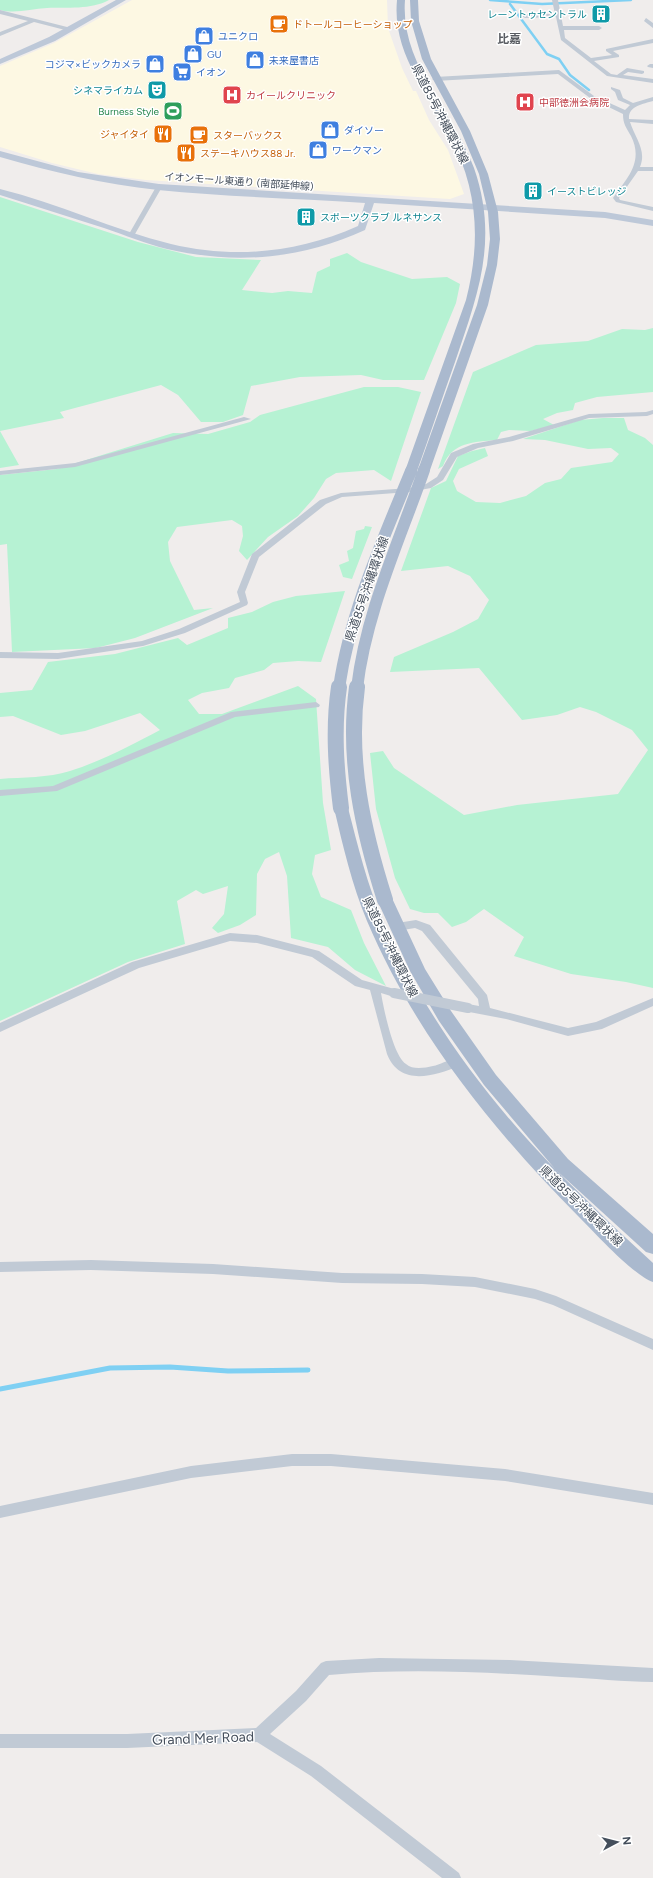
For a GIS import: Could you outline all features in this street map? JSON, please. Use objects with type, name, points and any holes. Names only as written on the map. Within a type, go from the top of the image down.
[{"type":"main road","name":"県道85号沖縄環状線","points":[[401,0],[402,33],[408,51],[422,84],[461,149],[475,188],[481,224],[481,245],[477,279],[462,331],[425,430],[418,470],[367,628],[354,700],[352,734],[360,807],[368,846],[385,900],[418,971],[445,1016],[490,1080],[562,1164],[653,1246]]},
{"type":"main road","name":"県道85号沖縄環状線","points":[[414,0],[415,25],[422,49],[435,79],[473,148],[481,166],[492,208],[494,224],[494,252],[489,280],[473,333],[438,432],[381,544],[351,627],[337,702],[335,735],[341,808],[357,874],[381,934],[402,976],[460,1070],[483,1102],[546,1173],[653,1274]]},
{"type":"street","points":[[0,62],[34,48],[122,0]]},
{"type":"street","points":[[555,0],[563,39],[610,74],[653,81]]},
{"type":"street","points":[[2,13],[69,29]]},
{"type":"street","points":[[525,16],[558,15]]},
{"type":"street","points":[[0,34],[34,20]]},
{"type":"street","points":[[646,20],[653,26]]},
{"type":"street","points":[[535,21],[560,21]]},
{"type":"street","points":[[561,28],[599,28]]},
{"type":"street","points":[[590,60],[617,56],[608,50],[653,41]]},
{"type":"street","points":[[620,76],[620,74],[627,70],[642,72]]},
{"type":"street","points":[[435,79],[559,72],[592,98],[626,113]]},
{"type":"street","points":[[613,88],[618,91],[620,99],[633,105]]},
{"type":"street","points":[[653,99],[633,105],[626,113],[625,120],[637,144],[639,160],[628,184],[616,198],[618,201],[653,210]]},
{"type":"street","points":[[625,120],[653,122]]},
{"type":"street","name":"イオンモール東通り (南部延伸線)","points":[[0,154],[76,175],[159,187],[605,215],[653,223]]},
{"type":"street","points":[[636,169],[653,169]]},
{"type":"street","points":[[132,234],[159,187]]},
{"type":"street","points":[[0,192],[168,246],[194,252],[230,255],[267,255],[289,252],[331,242],[362,228],[370,200]]},
{"type":"street","points":[[0,655],[58,656],[143,643],[182,631],[244,603],[241,592],[255,556],[323,502],[341,495],[410,490],[428,486],[440,478],[454,455],[476,446],[510,439],[589,416],[647,414],[653,412]]},
{"type":"street","points":[[0,473],[75,465],[247,419]]},
{"type":"street","points":[[0,793],[54,789],[234,714],[316,706]]},
{"type":"street","points":[[397,927],[416,924],[426,928],[483,998],[485,1011]]},
{"type":"street","points":[[0,1028],[136,964],[230,937],[257,940],[315,954],[359,983],[375,989],[485,1011],[568,1032],[598,1026],[653,1002]]},
{"type":"street","points":[[375,989],[379,1010],[397,1063],[406,1069],[416,1072],[460,1070]]},
{"type":"street","points":[[0,1267],[91,1265],[213,1269],[342,1278],[422,1279],[475,1282],[535,1294],[653,1345]]},
{"type":"street","points":[[0,1512],[191,1472],[292,1460],[331,1460],[505,1475],[653,1499]]},
{"type":"street","points":[[259,1735],[302,1696],[326,1668],[365,1664],[427,1664],[514,1667],[653,1675]]},
{"type":"street","name":"Grand Mer Road","points":[[0,1741],[127,1741],[259,1735],[316,1771],[454,1878]]},
{"type":"shaded area","points":[[132,0],[387,0],[388,28],[402,68],[413,91],[416,91],[429,120],[448,150],[464,194],[450,199],[146,180],[98,174],[52,163],[0,147],[0,66],[54,43]]},
{"type":"green space","points":[[0,0],[109,0],[87,7],[47,8],[11,12],[0,10]]},
{"type":"green space","points":[[0,197],[138,242],[196,257],[261,260],[242,290],[272,293],[288,291],[312,293],[317,272],[330,266],[330,259],[347,253],[361,262],[412,279],[447,277],[460,284],[456,303],[424,380],[383,380],[361,375],[300,377],[251,386],[243,415],[223,422],[201,422],[178,395],[161,385],[60,412],[64,418],[0,431]]},
{"type":"green space","points":[[653,328],[653,392],[597,397],[575,403],[573,410],[557,413],[543,419],[554,425],[531,431],[509,430],[501,432],[497,440],[465,445],[452,452],[443,466],[438,469],[473,372],[536,345],[588,341],[622,329],[645,330]]},
{"type":"green space","points":[[364,387],[398,387],[421,392],[391,481],[374,470],[336,473],[326,479],[314,498],[298,516],[268,537],[247,560],[239,551],[243,536],[242,526],[232,520],[177,527],[168,542],[170,561],[194,610],[213,608],[135,638],[96,648],[12,652],[7,544],[0,545],[0,475],[57,469],[173,433],[208,434],[250,422],[260,415]]},
{"type":"green space","points":[[624,418],[628,430],[645,438],[653,445],[653,988],[626,982],[571,974],[514,956],[524,937],[484,909],[466,922],[452,927],[438,913],[424,913],[410,909],[395,878],[376,809],[370,753],[383,751],[394,768],[464,815],[517,805],[618,794],[648,750],[632,730],[596,712],[580,707],[557,715],[522,720],[479,668],[390,672],[394,657],[453,632],[478,619],[489,600],[470,576],[448,566],[401,571],[431,488],[446,481],[458,456],[485,448],[488,456],[459,469],[453,481],[457,491],[476,502],[500,503],[526,496],[545,483],[561,479],[571,468],[612,462],[619,454],[611,448],[588,449],[545,440],[523,439],[580,420]]},
{"type":"green space","points":[[0,431],[19,465],[0,468]]},
{"type":"green space","points":[[365,526],[372,527],[352,579],[343,577],[339,565],[349,561],[347,551],[353,548],[356,531],[364,529]]},
{"type":"green space","points":[[345,591],[321,662],[298,661],[273,663],[264,670],[235,678],[229,688],[202,693],[188,700],[199,714],[222,714],[298,686],[316,699],[323,803],[331,850],[315,855],[312,874],[321,897],[351,910],[364,943],[386,986],[355,970],[328,947],[291,938],[287,876],[279,852],[265,859],[257,874],[256,915],[240,925],[218,933],[212,928],[224,914],[228,886],[203,894],[196,890],[177,901],[185,944],[128,962],[0,1021],[0,779],[44,776],[70,771],[104,758],[160,730],[140,713],[85,731],[61,735],[13,716],[0,717],[0,693],[32,690],[48,662],[115,654],[178,638],[187,645],[228,628],[228,618],[252,612],[273,602],[296,596]]},
{"type":"waterway","points":[[490,0],[542,4],[631,0]]},
{"type":"waterway","points":[[510,4],[547,54],[559,59],[570,75],[589,90]]},
{"type":"waterway","points":[[0,1389],[110,1368],[170,1367],[228,1371],[308,1370]]},
{"type":"place","name":"レーントゥセントラル","points":[[601,14]]},
{"type":"place","name":"ドトールコーヒーショップ","points":[[279,24]]},
{"type":"place","name":"ユニクロ","points":[[204,36]]},
{"type":"place","name":"GU","points":[[193,54]]},
{"type":"place","name":"未来屋書店","points":[[255,60]]},
{"type":"place","name":"コジマ×ビックカメラ","points":[[155,64]]},
{"type":"place","name":"イオン","points":[[182,72]]},
{"type":"place","name":"シネマライカム","points":[[157,90]]},
{"type":"place","name":"カイールクリニック","points":[[232,95]]},
{"type":"place","name":"中部徳洲会病院","points":[[525,102]]},
{"type":"place","name":"Burness Style","points":[[173,111]]},
{"type":"place","name":"ダイソー","points":[[330,130]]},
{"type":"place","name":"ジャイタイ","points":[[163,134]]},
{"type":"place","name":"スターバックス","points":[[199,135]]},
{"type":"place","name":"ワークマン","points":[[318,150]]},
{"type":"place","name":"ステーキハウス88 Jr.","points":[[186,153]]},
{"type":"place","name":"イーストビレッジ","points":[[533,191]]},
{"type":"place","name":"スポーツクラブ ルネサンス","points":[[306,217]]},
{"type":"district","name":"比嘉","points":[[509,39]]}]
